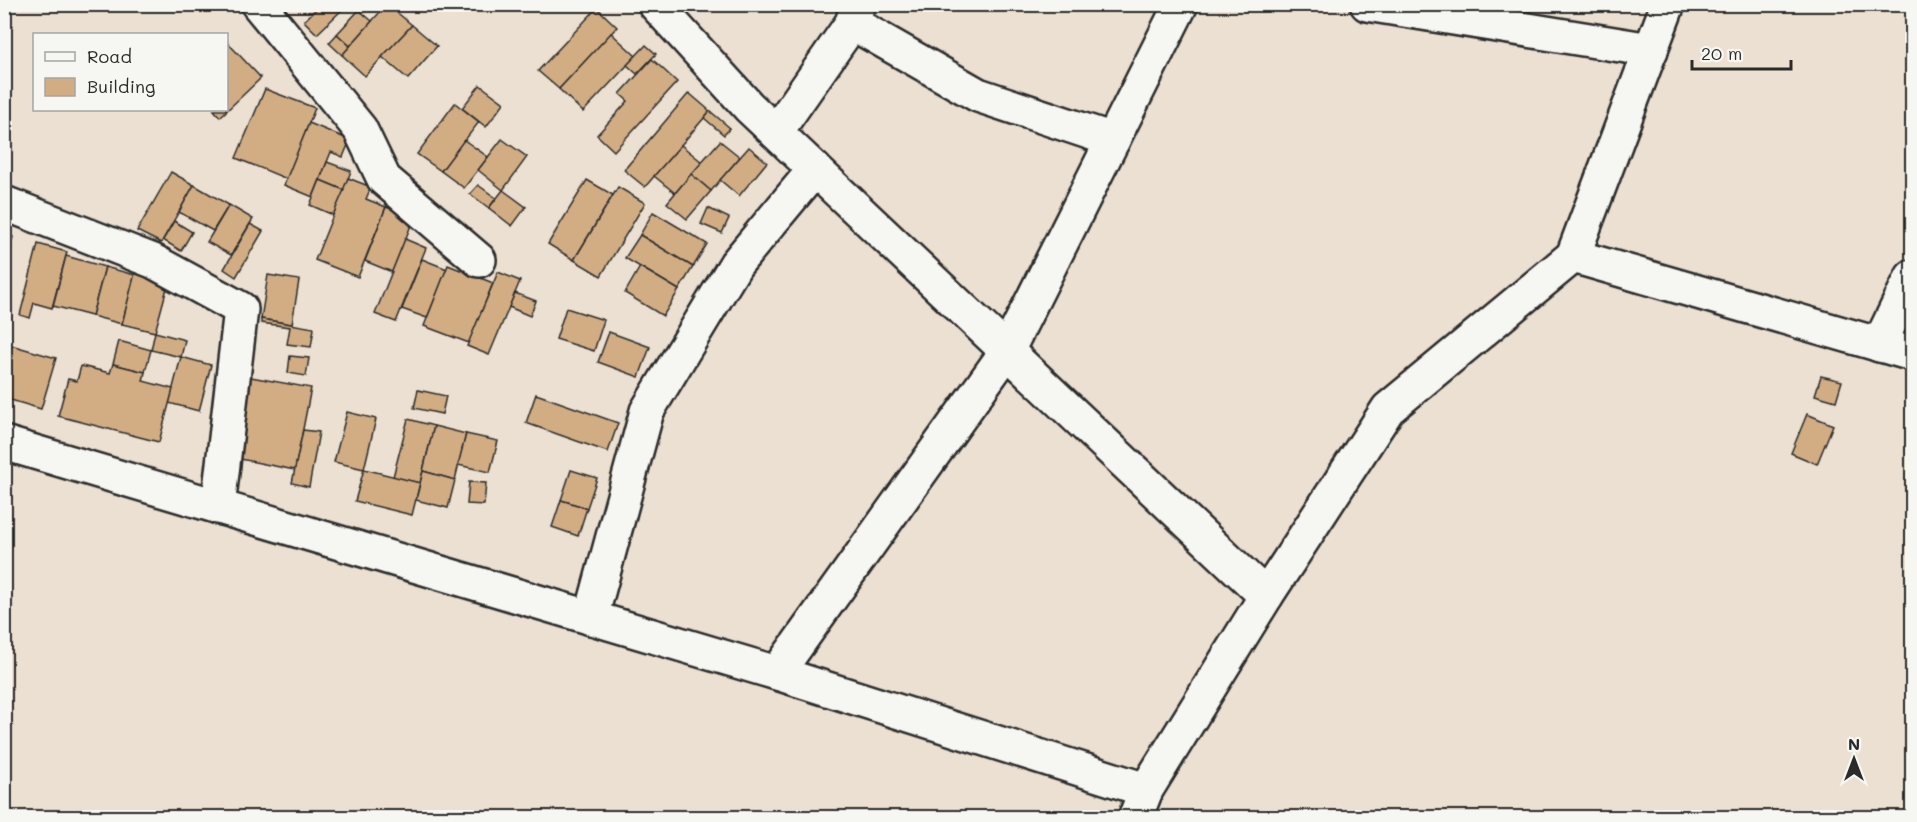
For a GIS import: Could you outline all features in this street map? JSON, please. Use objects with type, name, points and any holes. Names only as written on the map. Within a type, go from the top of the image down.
[{"type":"street","points":[[258,4],[360,129],[384,179],[479,260]]},
{"type":"street","points":[[655,4],[749,107],[1266,596]]},
{"type":"street","points":[[777,673],[1007,351],[1181,4]]},
{"type":"street","points":[[1367,4],[1651,50]]},
{"type":"street","points":[[4,443],[777,673],[1141,804],[1266,596],[1388,409],[1573,256],[1668,4]]},
{"type":"street","points":[[776,132],[855,14],[978,95],[1113,140]]},
{"type":"street","points":[[591,618],[647,411],[736,264],[815,169]]},
{"type":"street","points":[[4,203],[153,261],[241,309],[218,507]]},
{"type":"street","points":[[1573,256],[1912,354]]},
{"type":"street","points":[[1879,345],[1912,277]]},
{"type":"building","points":[[321,4],[348,4],[317,34],[304,21]]},
{"type":"building","points":[[387,4],[412,25],[365,76],[342,55]]},
{"type":"building","points":[[597,8],[617,27],[559,89],[538,71]]},
{"type":"building","points":[[359,10],[372,21],[350,46],[337,34]]},
{"type":"building","points":[[412,25],[437,46],[408,79],[382,57]]},
{"type":"building","points":[[611,33],[636,56],[583,112],[559,89]]},
{"type":"building","points":[[337,34],[350,46],[342,55],[329,43]]},
{"type":"building","points":[[228,43],[261,78],[228,109]]},
{"type":"building","points":[[646,45],[656,54],[637,74],[627,65]]},
{"type":"building","points":[[652,59],[677,82],[614,151],[597,135],[628,101],[620,94]]},
{"type":"building","points":[[480,85],[504,103],[486,127],[462,108]]},
{"type":"building","points":[[265,89],[315,108],[287,179],[236,158]]},
{"type":"building","points":[[689,93],[710,111],[645,187],[624,170]]},
{"type":"building","points":[[455,103],[479,122],[441,171],[417,154]]},
{"type":"building","points":[[215,111],[226,111],[220,117]]},
{"type":"building","points":[[710,111],[730,128],[724,135],[704,118]]},
{"type":"building","points":[[309,123],[350,140],[343,157],[331,152],[313,197],[284,185]]},
{"type":"building","points":[[502,139],[527,157],[503,190],[478,170]]},
{"type":"building","points":[[464,140],[488,157],[464,188],[441,171]]},
{"type":"building","points":[[720,141],[740,157],[711,191],[691,174]]},
{"type":"building","points":[[681,145],[702,162],[675,193],[654,176]]},
{"type":"building","points":[[749,147],[767,162],[739,196],[720,180]]},
{"type":"building","points":[[327,162],[351,171],[344,190],[320,180]]},
{"type":"building","points":[[171,172],[194,185],[161,243],[137,231]]},
{"type":"building","points":[[691,174],[711,191],[687,219],[667,203]]},
{"type":"building","points":[[348,178],[371,187],[366,199],[386,207],[358,277],[315,260]]},
{"type":"building","points":[[320,180],[344,190],[333,215],[310,205]]},
{"type":"building","points":[[587,180],[613,195],[574,260],[548,244]]},
{"type":"building","points":[[194,185],[229,205],[213,231],[179,212]]},
{"type":"building","points":[[478,185],[496,198],[489,208],[470,194]]},
{"type":"building","points":[[618,187],[645,203],[601,276],[574,260]]},
{"type":"building","points":[[503,190],[526,207],[512,226],[489,208]]},
{"type":"building","points":[[229,205],[253,219],[231,255],[207,242]]},
{"type":"building","points":[[386,207],[414,218],[392,272],[365,261]]},
{"type":"building","points":[[708,208],[729,218],[722,233],[701,224]]},
{"type":"building","points":[[653,212],[707,244],[693,267],[640,235]]},
{"type":"building","points":[[174,221],[192,232],[181,251],[163,240]]},
{"type":"building","points":[[250,224],[263,231],[236,277],[224,269]]},
{"type":"building","points":[[4,234],[13,237],[4,264]]},
{"type":"building","points":[[640,235],[693,267],[679,290],[625,258]]},
{"type":"building","points":[[405,239],[426,248],[396,322],[375,314]]},
{"type":"building","points":[[38,244],[67,252],[52,308],[34,303],[30,318],[20,315]]},
{"type":"building","points":[[66,256],[105,267],[92,316],[53,306]]},
{"type":"building","points":[[422,259],[447,269],[427,318],[402,309]]},
{"type":"building","points":[[448,265],[493,283],[469,343],[424,326]]},
{"type":"building","points":[[105,267],[135,275],[122,324],[92,316]]},
{"type":"building","points":[[640,267],[679,290],[663,316],[625,293]]},
{"type":"building","points":[[136,269],[170,277],[155,332],[122,324]]},
{"type":"building","points":[[498,272],[520,281],[489,355],[467,346]]},
{"type":"building","points":[[268,275],[299,280],[292,324],[261,319]]},
{"type":"building","points":[[515,293],[536,301],[530,316],[509,307]]},
{"type":"building","points":[[566,308],[604,320],[594,351],[556,339]]},
{"type":"building","points":[[261,319],[314,328],[311,347],[287,344],[290,327],[261,323]]},
{"type":"building","points":[[155,332],[185,340],[181,357],[151,350]]},
{"type":"building","points":[[609,332],[650,347],[639,377],[598,362]]},
{"type":"building","points":[[119,341],[151,350],[145,372],[113,364]]},
{"type":"building","points":[[4,343],[56,358],[41,409],[4,398]]},
{"type":"building","points":[[290,356],[309,358],[306,376],[288,373]]},
{"type":"building","points":[[181,357],[211,365],[199,411],[169,403]]},
{"type":"building","points":[[113,364],[145,372],[143,381],[173,389],[159,442],[58,416],[68,379],[77,381],[81,366],[110,373]]},
{"type":"building","points":[[1821,376],[1842,381],[1836,401],[1815,395]]},
{"type":"building","points":[[251,377],[311,388],[295,470],[235,458]]},
{"type":"building","points":[[418,390],[446,396],[442,414],[414,408]]},
{"type":"building","points":[[536,394],[618,423],[608,452],[526,423]]},
{"type":"building","points":[[347,412],[376,419],[364,469],[334,462]]},
{"type":"building","points":[[1807,414],[1833,425],[1817,464],[1791,453]]},
{"type":"building","points":[[408,419],[434,426],[420,483],[393,477]]},
{"type":"building","points":[[434,426],[466,434],[455,480],[423,471]]},
{"type":"building","points":[[303,430],[319,432],[309,487],[292,483]]},
{"type":"building","points":[[466,434],[498,441],[490,472],[458,465]]},
{"type":"building","points":[[364,469],[420,483],[412,515],[355,501]]},
{"type":"building","points":[[571,470],[597,478],[587,508],[561,500]]},
{"type":"building","points":[[423,471],[455,480],[448,508],[416,500]]},
{"type":"building","points":[[469,482],[486,483],[484,505],[467,504]]},
{"type":"building","points":[[561,500],[587,508],[578,536],[552,527]]}]
